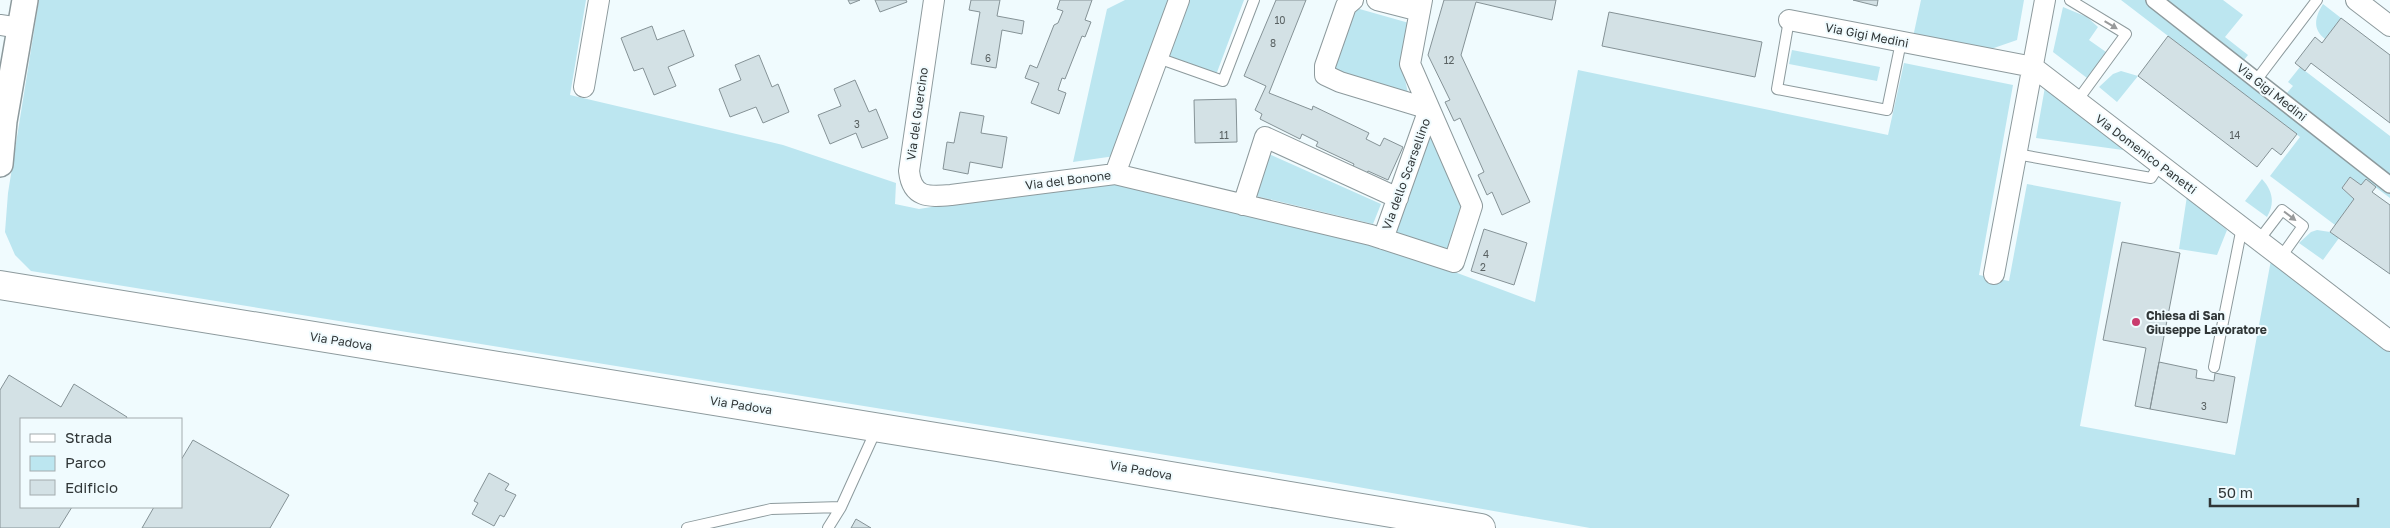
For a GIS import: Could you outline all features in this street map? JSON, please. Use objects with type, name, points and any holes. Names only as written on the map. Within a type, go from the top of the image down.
[{"type":"main road","name":"Via Padova","points":[[0,285],[428,356],[877,426],[1481,528]]},
{"type":"street","points":[[0,164],[10,27],[25,0]]},
{"type":"street","points":[[584,87],[598,0]]},
{"type":"street","name":"Via del Guercino","points":[[934,0],[909,171],[914,189],[919,192],[929,196],[951,195]]},
{"type":"street","points":[[1115,174],[1179,0]]},
{"type":"street","points":[[1353,0],[1346,6],[1326,66],[1325,75],[1340,82],[1430,109]]},
{"type":"street","points":[[1377,0],[1421,6]]},
{"type":"street","points":[[1994,274],[2045,0]]},
{"type":"street","name":"Via Gigi Medini","points":[[2154,0],[2390,185]]},
{"type":"street","points":[[2356,0],[2390,26]]},
{"type":"street","name":"Via dello Scarsellino","points":[[1421,6],[1410,64],[1472,206],[1454,262]]},
{"type":"street","name":"Via Gigi Medini","points":[[1789,20],[2033,67]]},
{"type":"street","name":"Via Domenico Panetti","points":[[2033,67],[2390,340]]},
{"type":"street","name":"Via dello Scarsellino","points":[[1383,239],[1430,109]]},
{"type":"street","points":[[1243,205],[1265,137],[1398,198]]},
{"type":"street","name":"Via del Bonone","points":[[951,195],[1115,174],[1383,239],[1454,262]]},
{"type":"lane","points":[[1158,58],[1224,81],[1254,0]]},
{"type":"lane","points":[[2070,0],[2126,34],[2077,101]]},
{"type":"lane","points":[[2261,74],[2317,0]]},
{"type":"lane","points":[[1789,20],[1777,89],[1887,110],[1901,42]]},
{"type":"lane","points":[[2016,154],[2151,178],[2160,164]]},
{"type":"lane","points":[[2259,240],[2282,210],[2304,226],[2281,257]]},
{"type":"lane","points":[[2214,367],[2242,228]]},
{"type":"lane","points":[[828,528],[841,507],[877,426]]},
{"type":"lane","points":[[687,528],[771,509],[841,507]]},
{"type":"green space","points":[[39,0],[586,0],[570,95],[783,145],[896,183],[895,204],[919,209],[1112,178],[1380,244],[1535,302],[1578,70],[1888,135],[1904,63],[2013,85],[1979,275],[2009,281],[2027,184],[2121,202],[2080,426],[2235,455],[2271,260],[2390,350],[2390,528],[1590,528],[1307,478],[31,271],[15,255],[5,232],[8,193]]},
{"type":"green space","points":[[1125,0],[1168,0],[1115,156],[1073,162],[1107,9]]},
{"type":"green space","points":[[1189,0],[1244,0],[1216,75],[1168,57]]},
{"type":"green space","points":[[1921,0],[2024,0],[2017,40],[1991,49],[1913,37]]},
{"type":"green space","points":[[2121,0],[2223,0],[2243,15],[2225,37],[2248,55],[2239,66],[2292,108],[2296,102],[2286,94],[2293,86],[2288,82],[2300,67],[2390,136],[2390,198],[2366,180],[2361,185],[2350,177],[2342,188],[2354,199],[2335,225],[2270,176],[2300,137]]},
{"type":"green space","points":[[2323,4],[2341,18],[2325,39],[2318,31],[2316,23]]},
{"type":"green space","points":[[2063,7],[2087,17],[2098,27],[2089,40],[2106,52],[2087,78],[2053,52]]},
{"type":"green space","points":[[1356,8],[1409,23],[1401,62],[1408,93],[1334,72]]},
{"type":"green space","points":[[1792,50],[1880,67],[1877,81],[1789,64]]},
{"type":"green space","points":[[2121,71],[2138,76],[2117,102],[2099,87],[2113,74]]},
{"type":"green space","points":[[2045,87],[2130,151],[2036,138]]},
{"type":"green space","points":[[1431,128],[1461,206],[1446,253],[1391,236]]},
{"type":"green space","points":[[1269,154],[1381,204],[1373,224],[1256,196]]},
{"type":"green space","points":[[2262,179],[2269,188],[2272,197],[2270,212],[2267,217],[2245,201]]},
{"type":"green space","points":[[2187,196],[2227,230],[2217,255],[2179,249]]},
{"type":"green space","points":[[2317,230],[2330,232],[2339,238],[2323,260],[2299,243],[2311,232]]},
{"type":"building","points":[[848,0],[860,0],[850,4]]},
{"type":"building","points":[[875,0],[906,0],[907,2],[880,12]]},
{"type":"building","points":[[971,0],[1000,0],[997,16],[1024,21],[1022,34],[1002,30],[996,68],[971,64],[980,12],[969,10]]},
{"type":"building","points":[[1060,0],[1092,0],[1085,20],[1091,22],[1085,37],[1082,36],[1065,79],[1062,78],[1058,90],[1066,93],[1059,114],[1031,103],[1039,83],[1025,78],[1030,65],[1037,68],[1054,25],[1058,23],[1063,11],[1057,9]]},
{"type":"building","points":[[1276,0],[1306,0],[1269,93],[1312,110],[1313,106],[1369,133],[1366,139],[1380,146],[1384,138],[1403,147],[1388,180],[1368,171],[1366,175],[1352,169],[1354,164],[1316,146],[1318,142],[1302,134],[1300,139],[1260,119],[1262,114],[1255,110],[1266,86],[1244,76]]},
{"type":"building","points":[[1444,0],[1556,0],[1552,20],[1476,2],[1461,55],[1530,202],[1502,215],[1492,192],[1487,195],[1478,175],[1484,172],[1460,118],[1454,121],[1445,102],[1450,100],[1428,55]]},
{"type":"building","points":[[1853,0],[1878,0],[1877,6]]},
{"type":"building","points":[[1609,12],[1762,42],[1755,77],[1602,46]]},
{"type":"building","points":[[2341,18],[2390,55],[2390,123],[2311,63],[2305,71],[2295,63],[2315,37],[2322,43]]},
{"type":"building","points":[[652,26],[657,40],[684,30],[694,56],[668,67],[676,86],[654,95],[643,68],[634,71],[621,38]]},
{"type":"building","points":[[2168,36],[2297,134],[2281,155],[2272,148],[2257,167],[2138,76]]},
{"type":"building","points":[[759,55],[772,87],[778,84],[789,112],[763,123],[756,107],[730,117],[719,89],[741,80],[735,65]]},
{"type":"building","points":[[855,80],[869,112],[876,109],[888,138],[862,148],[856,133],[830,144],[818,115],[841,106],[834,89]]},
{"type":"building","points":[[1236,99],[1237,142],[1195,143],[1194,100]]},
{"type":"building","points":[[960,112],[984,116],[981,133],[1007,137],[1002,168],[970,162],[968,174],[943,169],[947,142],[954,143]]},
{"type":"building","points":[[2350,177],[2361,185],[2366,179],[2376,187],[2372,192],[2390,205],[2390,274],[2330,232],[2354,199],[2342,188]]},
{"type":"building","points":[[1484,229],[1527,243],[1514,285],[1471,271]]},
{"type":"building","name":"Chiesa di San Giuseppe Lavoratore","points":[[2122,242],[2180,253],[2150,409],[2135,406],[2146,348],[2103,340]]},
{"type":"building","points":[[2159,362],[2197,370],[2196,378],[2214,381],[2215,373],[2235,377],[2227,423],[2150,409]]},
{"type":"building","points":[[9,375],[61,407],[74,384],[127,417],[20,418],[20,508],[71,508],[59,528],[0,528],[0,390]]},
{"type":"building","points":[[193,440],[289,495],[270,528],[142,528],[153,508],[182,508],[182,458]]},
{"type":"building","points":[[489,473],[509,484],[505,490],[516,495],[504,517],[500,515],[494,526],[472,514],[478,503],[474,501]]},
{"type":"building","points":[[856,519],[871,528],[851,528]]},
{"type":"place","name":"Chiesa di San Giuseppe Lavoratore","points":[[2136,322]]}]
